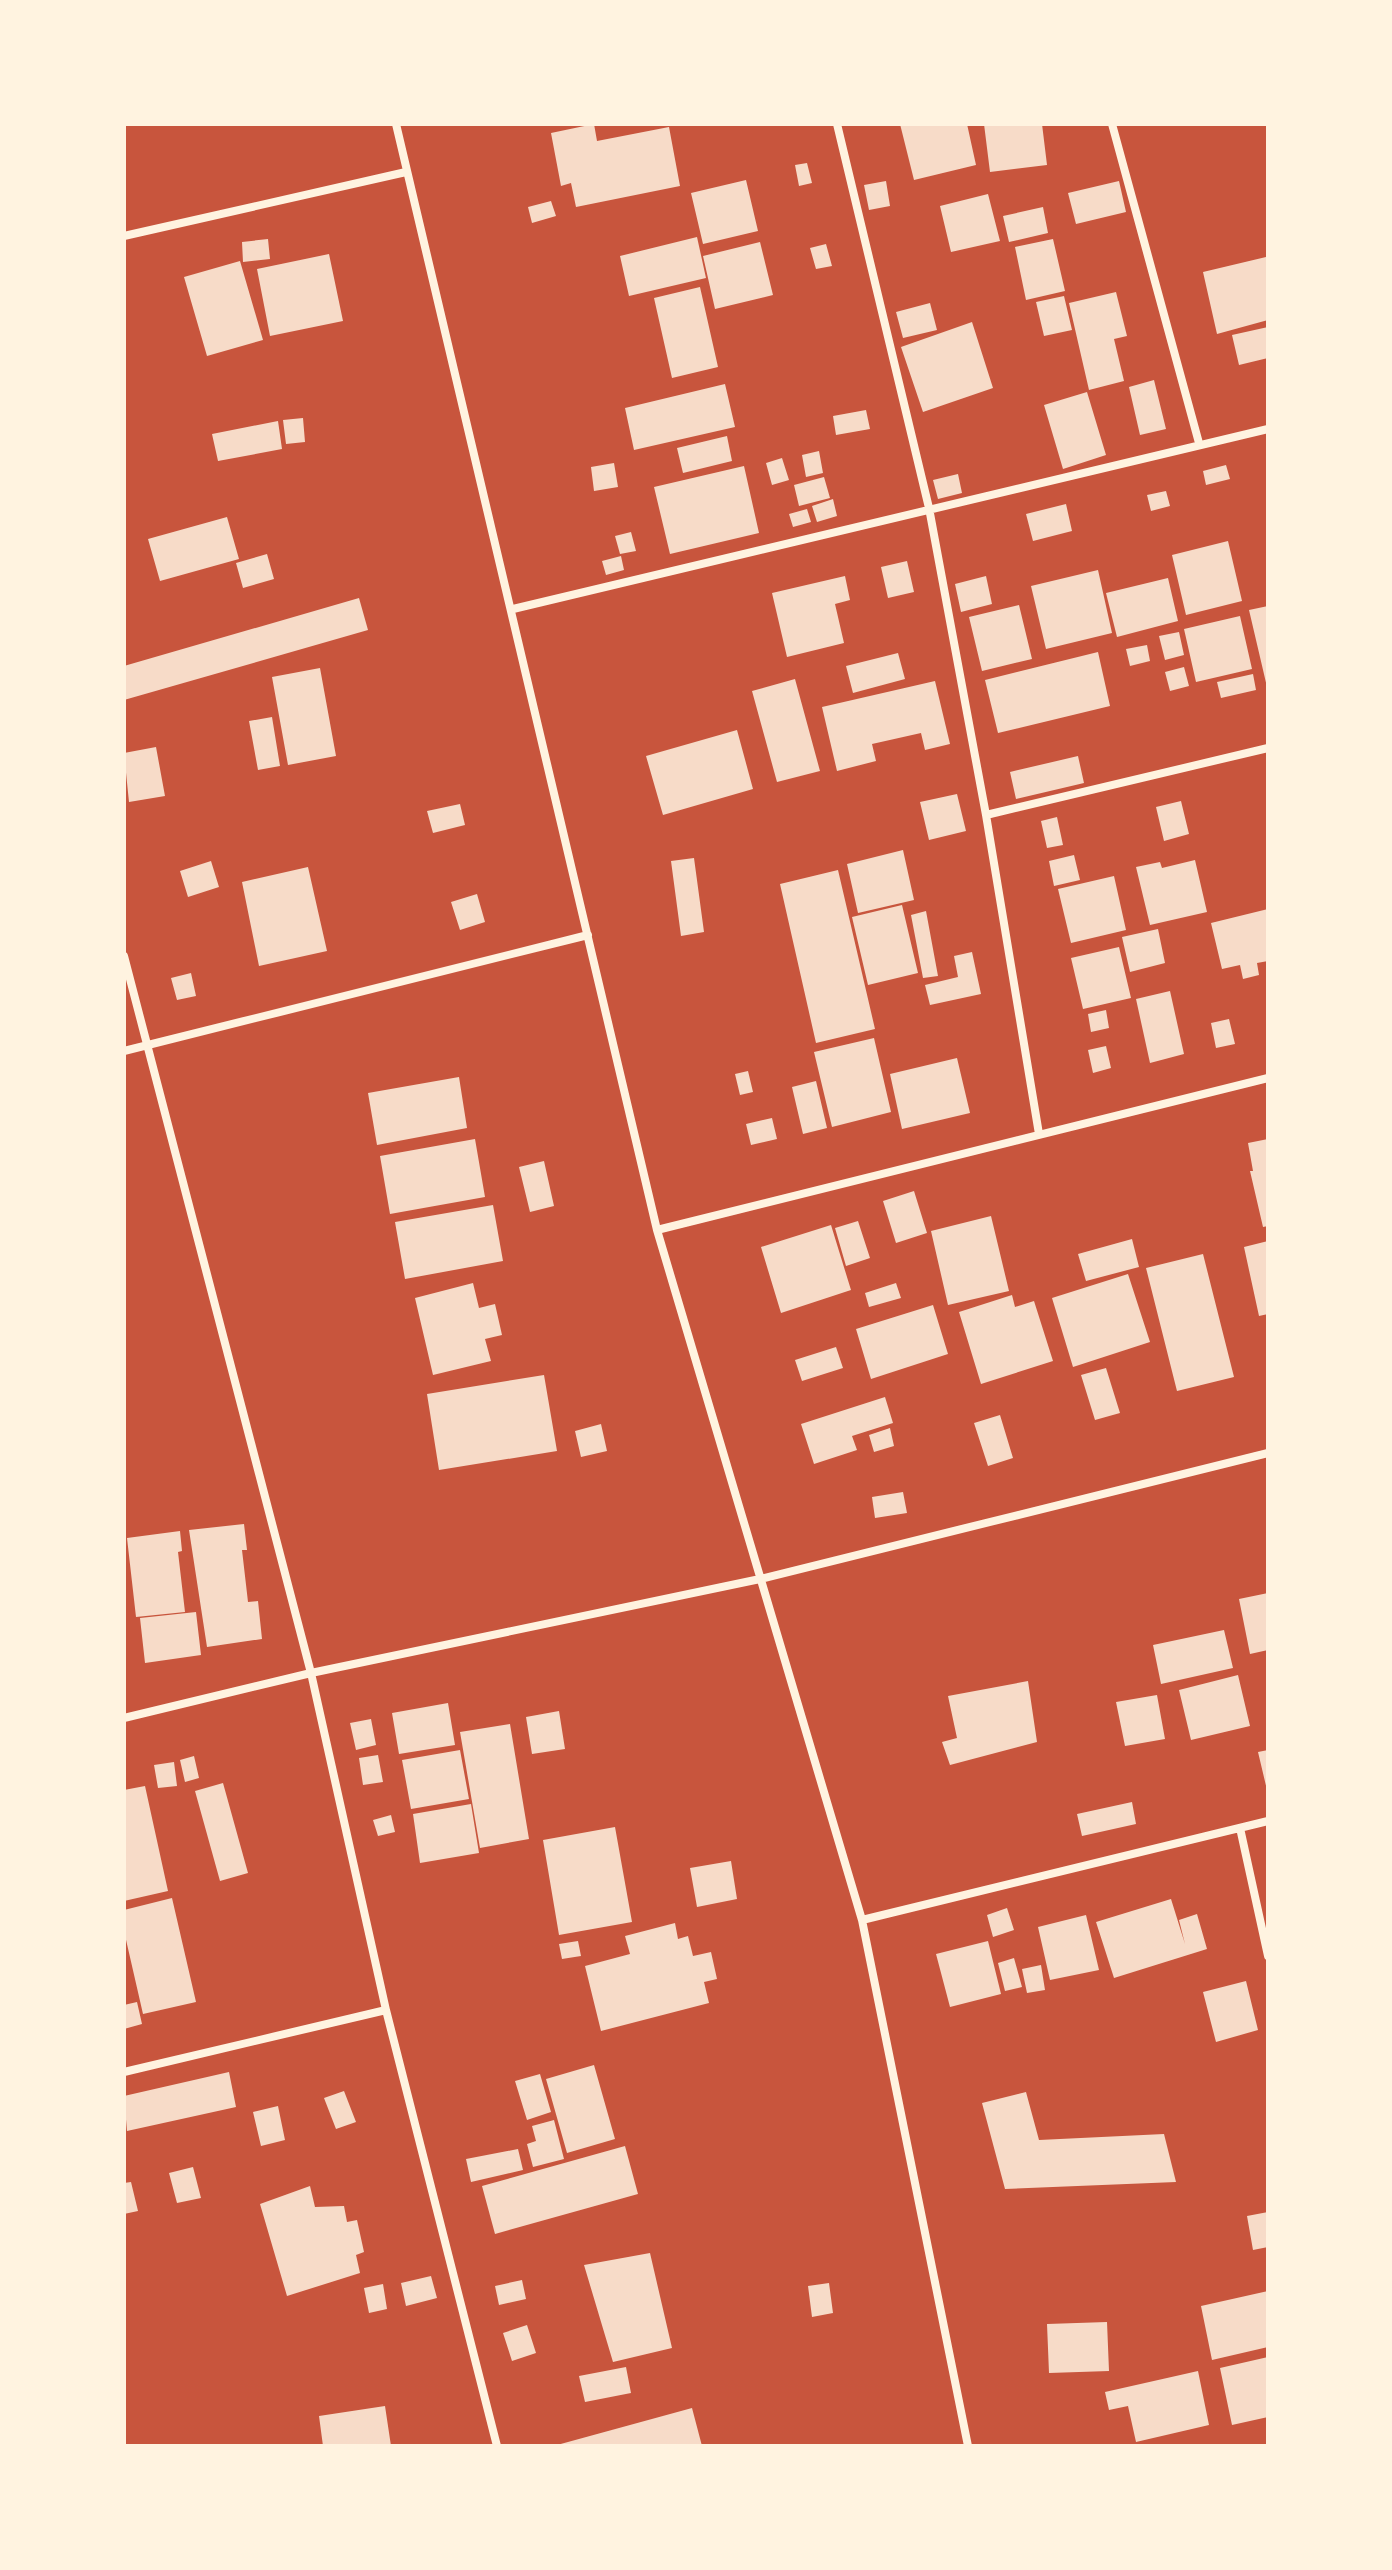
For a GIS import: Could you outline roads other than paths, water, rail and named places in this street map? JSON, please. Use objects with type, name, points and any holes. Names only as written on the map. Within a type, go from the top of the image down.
[{"type":"street","points":[[396,124],[513,609],[657,1230],[862,1920],[968,2446]]},
{"type":"street","points":[[837,124],[929,508],[986,815],[1039,1134]]},
{"type":"street","points":[[1112,124],[1199,443]]},
{"type":"street","points":[[124,236],[406,172]]},
{"type":"street","points":[[513,609],[1268,429]]},
{"type":"street","points":[[986,815],[1268,748]]},
{"type":"street","points":[[124,1051],[588,935]]},
{"type":"street","points":[[124,956],[311,1673],[386,2010],[497,2446]]},
{"type":"street","points":[[657,1230],[1268,1078]]},
{"type":"street","points":[[124,1718],[311,1673],[760,1579],[1268,1453]]},
{"type":"street","points":[[862,1920],[1268,1821]]},
{"type":"street","points":[[1240,1828],[1268,1956]]},
{"type":"street","points":[[124,2072],[386,2010]]}]
